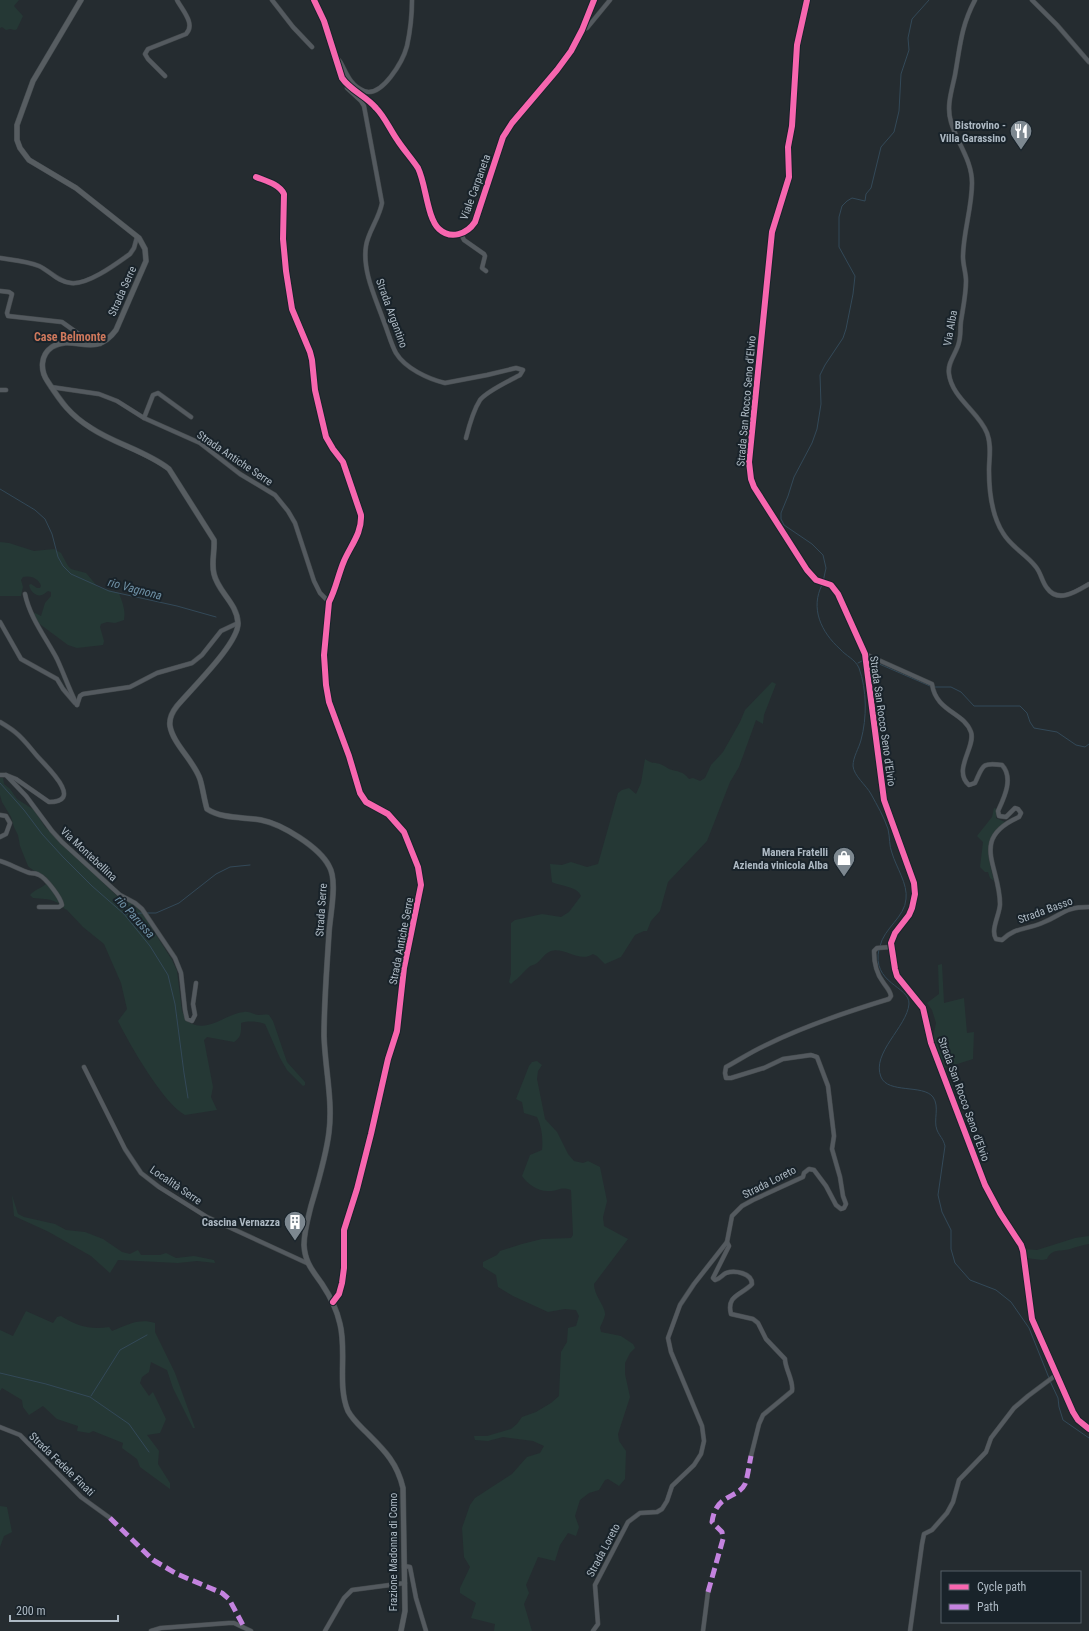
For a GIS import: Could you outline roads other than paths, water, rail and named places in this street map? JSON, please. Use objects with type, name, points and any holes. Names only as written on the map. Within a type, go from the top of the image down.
[{"type":"main road","name":"Strada Serre","points":[[81,0],[33,81],[17,125],[17,140],[22,153],[29,160],[76,188],[137,237],[145,249],[146,257],[144,266],[116,330],[110,337],[100,344]]},
{"type":"main road","name":"Viale Carpaneta","points":[[314,0],[324,21],[342,78],[347,85],[377,108],[398,142],[418,169],[422,178],[433,221],[443,232],[452,235],[461,234],[470,229],[475,222],[503,137],[515,118],[557,70],[571,51],[582,30],[594,0]]},
{"type":"main road","points":[[100,344],[92,345],[66,343],[52,347],[43,359],[43,373],[65,407],[92,429],[159,461],[169,470],[214,540],[215,550],[213,572],[218,584],[232,604],[238,623]]},
{"type":"main road","name":"Strada Serre","points":[[238,623],[235,636],[226,650],[177,706],[172,714],[170,725],[174,736],[195,767],[200,779],[207,809],[215,814],[263,820],[280,825],[324,858],[331,868],[333,880],[324,1037],[330,1132],[306,1224],[304,1245],[308,1264],[333,1302]]},
{"type":"main road","name":"Frazione Madonna di Como","points":[[333,1302],[344,1344],[343,1382],[345,1402],[348,1411],[354,1420],[396,1465],[402,1481],[405,1610],[401,1631]]},
{"type":"street","points":[[165,76],[145,54],[148,49],[190,31],[190,23],[177,0]]},
{"type":"street","points":[[272,0],[293,27],[312,47]]},
{"type":"street","points":[[335,57],[340,60],[349,80],[364,91],[374,92],[385,85],[403,56],[407,46],[412,0]]},
{"type":"street","points":[[582,30],[587,28],[610,0]]},
{"type":"street","name":"Strada San Rocco Seno d'Elvio","points":[[807,0],[797,45],[792,126],[788,147],[789,177],[772,232],[748,462],[751,479],[754,487],[807,570],[816,580],[828,584],[834,588],[838,594],[866,658],[884,800],[914,883],[915,894],[912,908],[909,915],[895,933],[891,947],[897,976],[924,1008],[931,1043],[985,1186],[1000,1213],[1021,1245],[1032,1319],[1055,1376],[1075,1417],[1089,1429]]},
{"type":"street","name":"Via Alba","points":[[975,0],[960,39],[949,105],[951,123],[964,149],[972,181],[969,220],[963,256],[966,280],[959,341],[948,372],[959,395],[981,423],[990,441],[990,493],[1003,533],[1014,547],[1023,552],[1032,562],[1038,570],[1047,589],[1051,592],[1064,596],[1089,584]]},
{"type":"street","points":[[1032,0],[1057,25],[1089,62]]},
{"type":"street","name":"Strada Argantino","points":[[347,85],[347,88],[361,101],[364,106],[382,203],[380,213],[366,244],[367,269],[382,317],[396,353],[405,363],[419,372],[429,378],[445,383],[516,368],[522,370],[520,375],[480,400],[473,415],[466,438]]},
{"type":"street","points":[[256,177],[275,185],[282,190],[284,194],[283,239],[292,309],[310,352],[314,390],[326,437],[343,462],[361,515],[360,530],[344,561],[333,595],[329,602]]},
{"type":"street","points":[[461,234],[464,240],[484,254],[482,268],[486,271]]},
{"type":"street","points":[[0,258],[33,264],[43,268],[57,279],[68,283],[81,283],[92,278],[130,254],[134,248],[137,237]]},
{"type":"street","points":[[0,291],[9,292],[12,294],[7,312],[8,316],[62,322],[83,337],[100,344]]},
{"type":"street","name":"Strada Antiche Serre","points":[[51,387],[99,394],[117,401],[144,418],[200,443],[240,474],[275,495],[281,501],[298,530],[314,581],[320,593],[329,602],[324,655],[326,685],[329,702],[349,756],[360,793],[366,802],[388,814],[404,832],[418,867],[421,885],[404,968],[397,1031],[388,1059],[357,1189],[344,1230],[344,1268],[342,1283],[339,1294],[333,1302]]},
{"type":"street","points":[[0,390],[6,390]]},
{"type":"street","points":[[144,418],[154,395],[158,393],[191,417]]},
{"type":"street","points":[[25,594],[29,609],[57,660],[67,686],[77,705]]},
{"type":"street","points":[[0,622],[21,658],[57,679],[70,698],[77,705]]},
{"type":"street","points":[[77,705],[80,696],[83,694],[130,687],[157,672],[192,663],[202,655],[221,631],[238,623]]},
{"type":"street","name":"Strada Basso","points":[[866,658],[923,679],[932,687],[939,703],[963,722],[970,731],[972,738],[964,763],[966,782],[969,785],[975,783],[980,770],[985,765],[1002,765],[1006,769],[1006,795],[998,812],[999,816],[1006,817],[1015,808],[1020,811],[1019,817],[1006,823],[1000,828],[993,838],[990,848],[1000,903],[994,933],[996,939],[1002,940],[1013,931],[1042,923],[1066,910],[1078,907],[1089,907]]},
{"type":"street","points":[[0,722],[16,733],[53,772],[62,783],[64,793],[62,798],[58,801],[49,802],[16,779],[6,775],[0,775]]},
{"type":"street","name":"Via Montebellina","points":[[6,775],[26,796],[62,842],[120,894],[135,903],[143,911],[174,958],[181,973],[185,1010],[188,1019],[192,1020],[195,1015],[193,1004],[196,983]]},
{"type":"street","points":[[0,814],[6,816],[10,823],[6,834],[0,837]]},
{"type":"street","points":[[0,861],[43,877],[62,902],[62,905],[59,907],[39,907]]},
{"type":"street","name":"Strada Loreto","points":[[594,1631],[598,1624],[595,1584],[628,1522],[640,1513],[657,1512],[662,1509],[667,1501],[672,1486],[694,1465],[701,1454],[704,1442],[702,1426],[671,1352],[668,1338],[680,1305],[694,1284],[727,1242],[732,1216],[742,1206],[803,1177],[804,1173],[809,1169],[814,1170],[826,1186],[836,1205],[841,1209],[844,1208],[846,1204],[832,1149],[834,1136],[828,1086],[817,1057],[811,1055],[783,1059],[764,1068],[731,1078],[726,1078],[726,1067],[763,1046],[843,1013],[889,999],[891,996],[890,991],[883,983],[876,969],[874,951],[877,948],[891,947]]},
{"type":"street","name":"Località Serre","points":[[84,1067],[125,1149],[141,1172],[159,1186],[207,1217],[308,1264]]},
{"type":"street","points":[[727,1242],[729,1246],[713,1278],[715,1280],[719,1279],[728,1272],[742,1273],[750,1277],[752,1284],[731,1301],[729,1308],[731,1314],[753,1319],[758,1324],[766,1339],[785,1359],[785,1366],[793,1386],[792,1391],[762,1415],[751,1456]]},
{"type":"street","points":[[910,1631],[924,1534],[932,1530],[947,1513],[954,1502],[959,1480],[986,1452],[991,1438],[1006,1418],[1023,1400],[1055,1376]]},
{"type":"street","name":"Strada Fedele Finati","points":[[0,1427],[20,1435],[81,1497],[110,1518]]},
{"type":"street","points":[[404,1566],[410,1567],[416,1598],[426,1626],[426,1631]]},
{"type":"street","points":[[325,1631],[344,1598],[352,1590],[405,1583]]},
{"type":"street","points":[[703,1631],[708,1592]]},
{"type":"street","points":[[151,1631],[160,1628],[229,1623],[239,1625],[251,1631]]},
{"type":"waterway","points":[[823,582],[826,568],[823,555],[812,544],[784,525],[781,519],[781,513],[794,477],[812,443],[817,429],[821,404],[820,375],[843,338],[853,294],[855,276],[839,247],[839,217],[842,206],[852,198],[865,201],[866,194],[871,188],[881,147],[894,132],[899,111],[901,74],[909,50],[908,38],[912,19],[929,0]]},
{"type":"waterway","name":"rio Vagnona","points":[[0,489],[35,510],[45,519],[52,534],[58,557],[63,566],[71,574],[109,591],[177,606],[216,617]]},
{"type":"waterway","points":[[822,585],[817,602],[819,619],[827,635],[857,665],[864,685],[864,723],[861,740],[854,759],[854,770],[871,794],[888,829],[891,850],[906,893],[905,905],[882,940],[880,946]]},
{"type":"waterway","points":[[858,663],[864,660]]},
{"type":"waterway","points":[[867,660],[930,686]]},
{"type":"waterway","points":[[934,687],[951,687],[961,692],[974,706],[1020,706],[1027,713],[1034,728],[1057,732],[1076,745],[1085,747],[1089,744]]},
{"type":"waterway","name":"rio Parussa","points":[[0,783],[63,857],[92,886],[124,914],[150,946],[168,975],[175,1004],[188,1098]]},
{"type":"waterway","points":[[146,913],[156,913],[179,903],[216,874],[230,867],[250,865]]},
{"type":"waterway","points":[[124,914],[143,913]]},
{"type":"waterway","points":[[879,949],[878,961],[880,970],[891,983],[904,993],[908,998],[909,1004],[907,1013],[885,1049],[881,1059],[879,1068],[881,1077],[885,1082],[891,1085],[922,1091],[933,1097],[936,1105],[936,1126],[945,1146],[938,1195],[942,1212],[951,1230],[951,1249],[955,1263],[970,1280],[996,1290],[1011,1302],[1029,1328],[1049,1378]]},
{"type":"waterway","points":[[91,1396],[120,1350],[147,1335]]},
{"type":"waterway","points":[[0,1373],[46,1384],[90,1397],[129,1424],[149,1452]]},
{"type":"waterway","points":[[1050,1381],[1058,1398],[1063,1420],[1089,1438]]},
{"type":"place","name":"Bistrovino - Villa Garassino","points":[[1021,150]]},
{"type":"place","name":"Manera Fratelli Azienda vinicola Alba","points":[[844,878]]},
{"type":"place","name":"Cascina Vernazza","points":[[295,1242]]},
{"type":"district","name":"Case Belmonte","points":[[70,337]]}]
